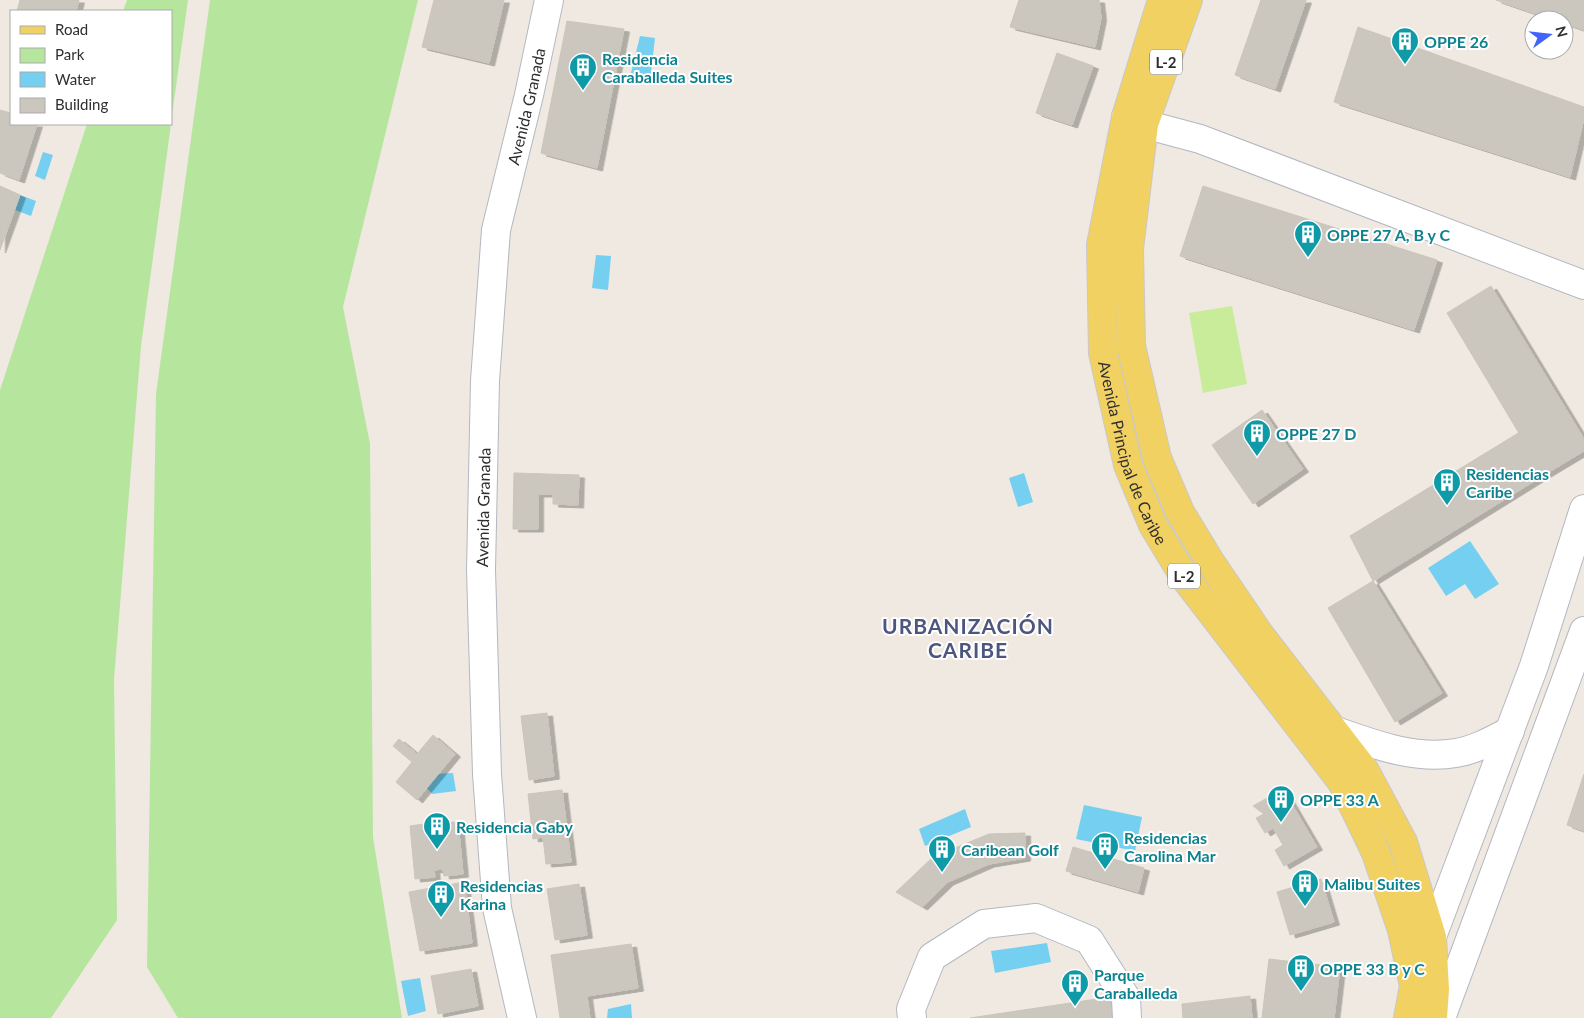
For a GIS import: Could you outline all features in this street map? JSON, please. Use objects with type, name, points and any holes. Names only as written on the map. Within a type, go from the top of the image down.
[{"type":"main road","name":"Avenida Principal de Caribe","points":[[1162,0],[1135,121],[1101,245],[1103,354],[1128,465],[1153,525],[1185,578],[1342,782],[1376,853],[1402,930],[1414,986],[1408,1018]]},
{"type":"main road","name":"Avenida Principal de Caribe","points":[[1188,0],[1135,121],[1129,249],[1131,346],[1157,458],[1180,512],[1211,563],[1260,636],[1366,771],[1403,842],[1432,937],[1435,989],[1433,1018]]},
{"type":"street","name":"Avenida Granada","points":[[522,1018],[497,908],[486,774],[481,570],[485,381],[496,230],[549,0]]},
{"type":"street","points":[[1135,121],[1200,139],[1584,285]]},
{"type":"street","points":[[1414,986],[1534,666],[1584,509]]},
{"type":"street","points":[[1441,1018],[1584,631]]},
{"type":"street","points":[[1333,730],[1388,748],[1415,754],[1437,755],[1458,753],[1481,745],[1510,731]]},
{"type":"street","points":[[912,1018],[910,1009],[932,956],[984,924],[1036,918],[1089,940],[1126,998],[1127,1018]]},
{"type":"green space","points":[[127,0],[188,0],[172,115],[172,10],[123,10]]},
{"type":"green space","points":[[210,0],[418,0],[343,307],[370,444],[373,837],[402,1018],[178,1018],[147,967],[156,394]]},
{"type":"green space","points":[[87,125],[171,125],[141,346],[114,679],[117,920],[51,1018],[0,1018],[0,390]]},
{"type":"green space","points":[[1232,306],[1247,384],[1203,393],[1189,313]]},
{"type":"water","points":[[640,36],[655,38],[650,81],[629,81]]},
{"type":"water","points":[[43,152],[53,155],[45,180],[35,176]]},
{"type":"water","points":[[20,195],[36,201],[31,216],[15,210]]},
{"type":"water","points":[[596,255],[611,256],[608,290],[592,288]]},
{"type":"water","points":[[1024,473],[1033,502],[1018,507],[1009,478]]},
{"type":"water","points":[[1470,541],[1499,584],[1475,599],[1465,584],[1446,596],[1428,568]]},
{"type":"water","points":[[453,773],[456,791],[432,794],[426,787],[435,774]]},
{"type":"water","points":[[1084,805],[1142,817],[1135,851],[1076,839]]},
{"type":"water","points":[[965,809],[971,827],[925,846],[919,829]]},
{"type":"water","points":[[1047,943],[1051,962],[995,973],[991,951]]},
{"type":"water","points":[[420,978],[426,1011],[408,1016],[401,981]]},
{"type":"water","points":[[631,1004],[632,1018],[607,1018],[608,1009]]},
{"type":"building","points":[[20,0],[79,0],[76,10],[17,10]]},
{"type":"building","points":[[434,0],[504,0],[489,63],[422,47]]},
{"type":"building","points":[[1019,0],[1099,0],[1101,18],[1095,47],[1010,27]]},
{"type":"building","points":[[1261,0],[1306,0],[1275,89],[1235,75]]},
{"type":"building","points":[[1496,0],[1584,0],[1584,30],[1574,26],[1574,10],[1525,10]]},
{"type":"building","name":"Residencia Caraballeda Suites","points":[[567,21],[624,29],[597,168],[541,153]]},
{"type":"building","name":"OPPE 26","points":[[1358,27],[1584,107],[1584,118],[1570,177],[1334,102]]},
{"type":"building","points":[[1057,53],[1093,66],[1072,125],[1036,113]]},
{"type":"building","points":[[0,110],[10,113],[10,125],[37,125],[19,180],[0,173]]},
{"type":"building","points":[[0,186],[20,195],[0,250]]},
{"type":"building","name":"OPPE 27 A, B y C","points":[[1203,186],[1437,260],[1414,330],[1180,256]]},
{"type":"building","name":"Residencias Caribe","points":[[1491,286],[1584,439],[1584,451],[1544,475],[1447,313]]},
{"type":"building","name":"OPPE 27 D","points":[[1262,410],[1303,469],[1253,504],[1212,445]]},
{"type":"building","name":"Residencias Caribe","points":[[1520,432],[1544,475],[1373,581],[1350,536]]},
{"type":"building","points":[[514,473],[579,475],[578,505],[553,504],[553,494],[538,494],[538,529],[513,529]]},
{"type":"building","points":[[1373,581],[1442,693],[1395,722],[1328,608]]},
{"type":"building","points":[[547,713],[554,776],[529,780],[521,716]]},
{"type":"building","points":[[433,735],[455,754],[417,800],[396,782],[412,762],[393,746],[399,739],[417,754]]},
{"type":"building","points":[[1584,774],[1584,831],[1567,825]]},
{"type":"building","name":"OPPE 33 A","points":[[1283,789],[1317,847],[1284,866],[1275,850],[1283,845],[1273,828],[1265,833],[1256,818],[1264,814],[1253,806]]},
{"type":"building","points":[[562,790],[571,862],[546,864],[543,837],[533,839],[528,794]]},
{"type":"building","name":"Residencia Gaby","points":[[458,822],[463,874],[444,876],[443,869],[434,870],[435,877],[415,879],[410,826],[431,823],[432,831],[441,831],[440,823]]},
{"type":"building","name":"Caribean Golf","points":[[1025,833],[1025,858],[989,864],[948,882],[922,907],[896,892],[933,857],[989,834]]},
{"type":"building","name":"Residencias Carolina Mar","points":[[1073,847],[1144,868],[1138,892],[1066,871]]},
{"type":"building","name":"Malibu Suites","points":[[1321,879],[1334,922],[1290,935],[1277,892]]},
{"type":"building","name":"Residencias Karina","points":[[464,882],[472,943],[420,951],[409,892]]},
{"type":"building","points":[[579,884],[587,935],[555,940],[547,889]]},
{"type":"building","points":[[631,944],[638,988],[587,996],[590,1018],[560,1018],[551,955]]},
{"type":"building","name":"OPPE 33 B y C","points":[[1269,959],[1340,967],[1334,1018],[1262,1018]]},
{"type":"building","points":[[471,969],[478,1006],[438,1014],[431,976]]},
{"type":"building","points":[[1250,996],[1252,1018],[1183,1018],[1182,1004]]},
{"type":"building","name":"Parque Caraballeda","points":[[1110,997],[1112,1018],[970,1018]]},
{"type":"place","name":"OPPE 26","points":[[1405,65]]},
{"type":"place","name":"Residencia Caraballeda Suites","points":[[583,91]]},
{"type":"place","name":"OPPE 27 A, B y C","points":[[1308,258]]},
{"type":"place","name":"OPPE 27 D","points":[[1257,457]]},
{"type":"place","name":"Residencias Caribe","points":[[1447,506]]},
{"type":"place","name":"OPPE 33 A","points":[[1281,823]]},
{"type":"place","name":"Residencia Gaby","points":[[437,850]]},
{"type":"place","name":"Residencias Carolina Mar","points":[[1105,870]]},
{"type":"place","name":"Caribean Golf","points":[[942,873]]},
{"type":"place","name":"Malibu Suites","points":[[1305,907]]},
{"type":"place","name":"Residencias Karina","points":[[441,918]]},
{"type":"place","name":"OPPE 33 B y C","points":[[1301,992]]},
{"type":"place","name":"Parque Caraballeda","points":[[1075,1007]]},
{"type":"district","name":"URBANIZACIÓN CARIBE","points":[[968,637]]}]
